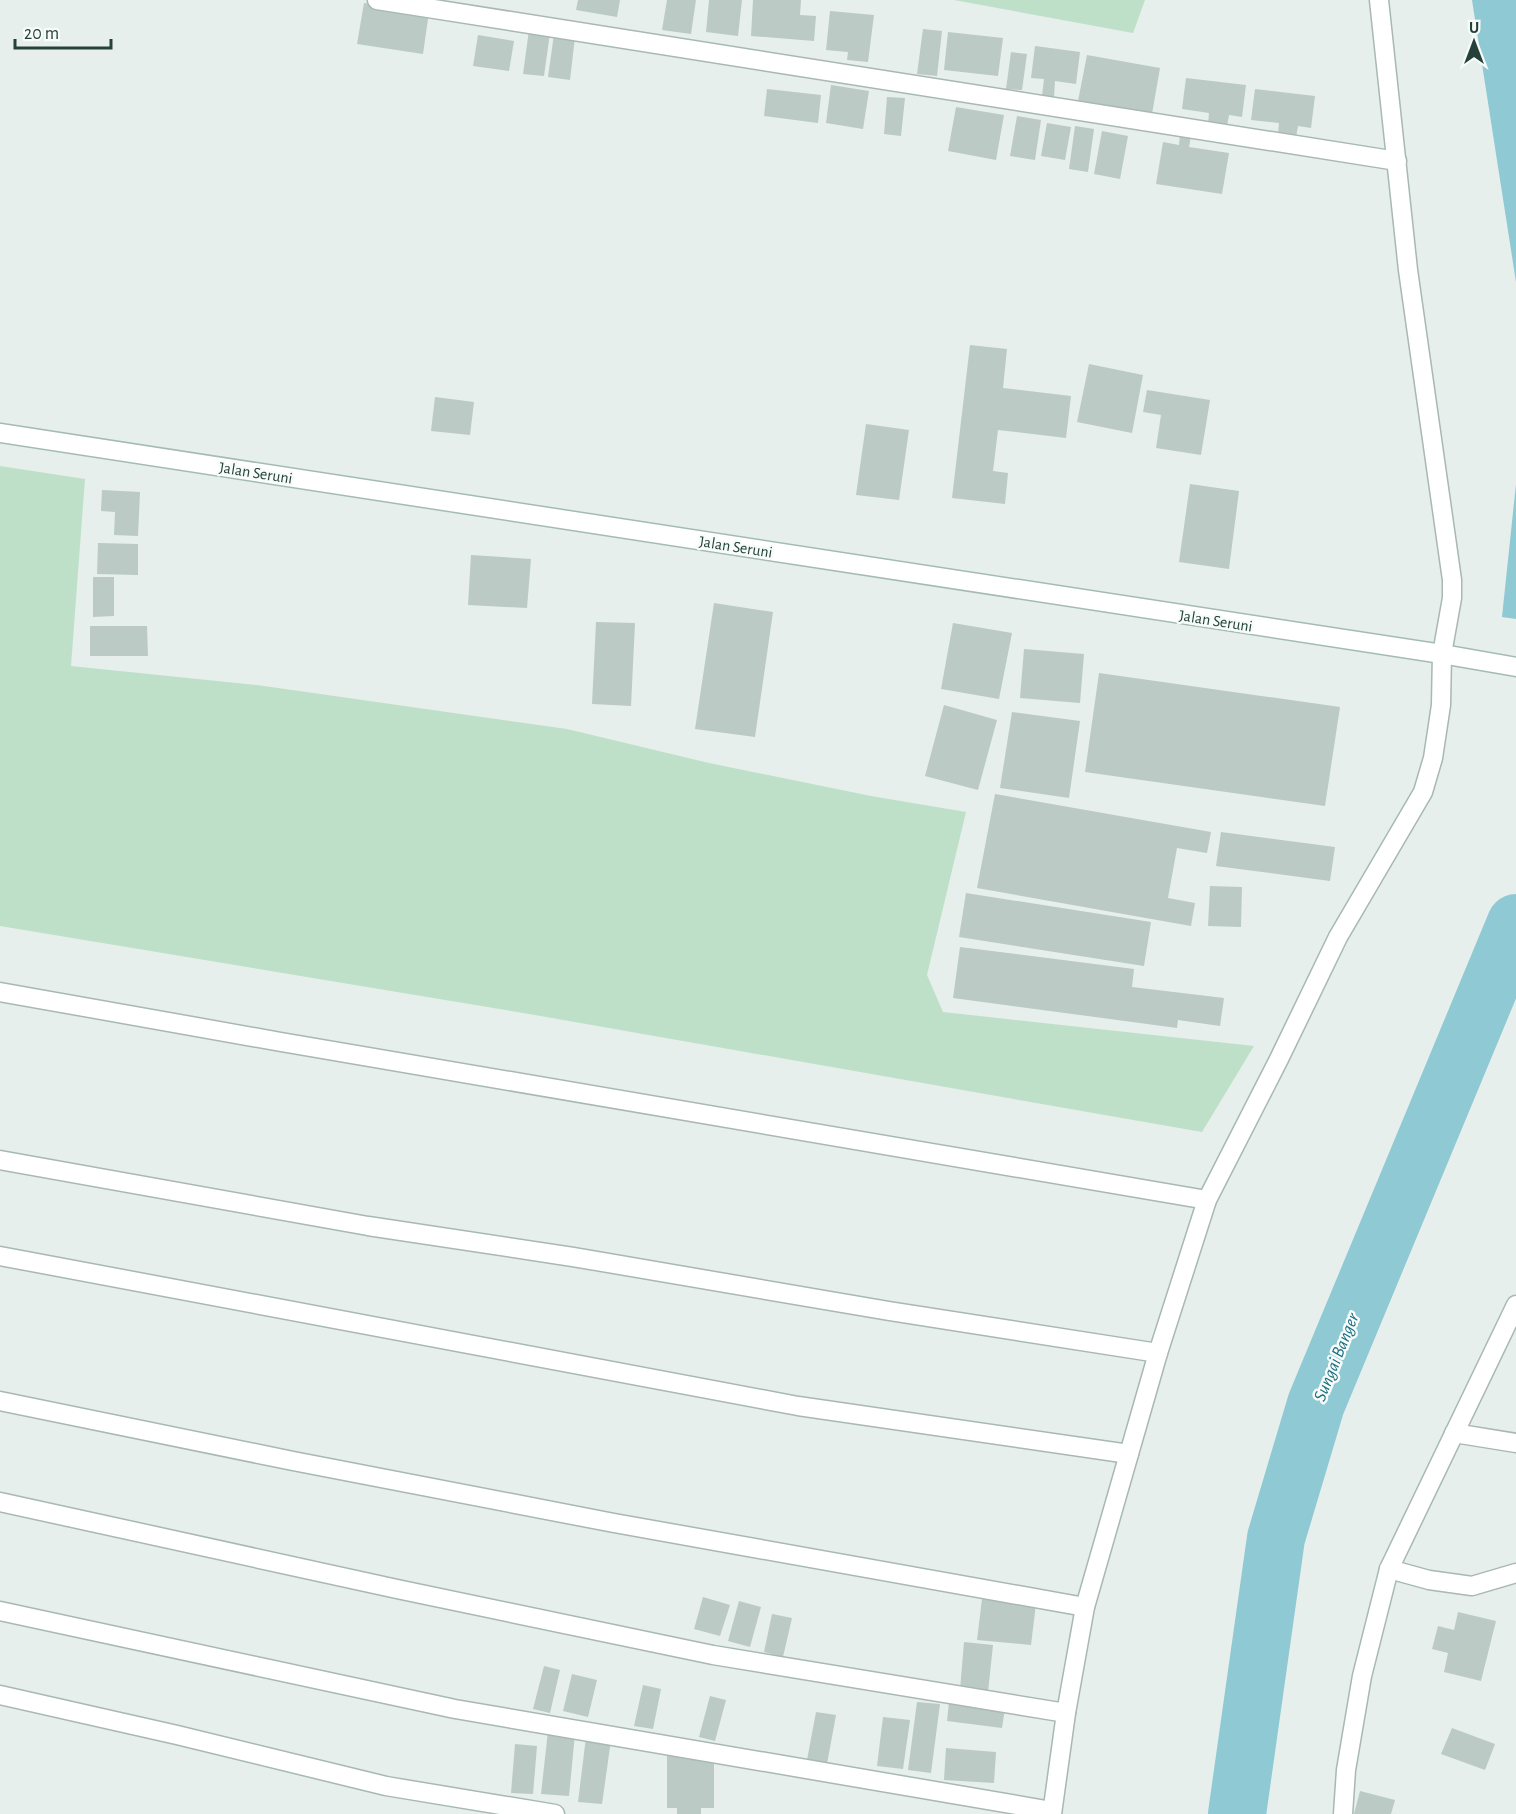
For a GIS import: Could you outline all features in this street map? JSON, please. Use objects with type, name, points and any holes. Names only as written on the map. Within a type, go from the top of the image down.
[{"type":"street","points":[[377,0],[1397,161]]},
{"type":"street","points":[[0,1611],[455,1709],[1052,1813],[1066,1713],[1085,1606],[1158,1353],[1207,1200],[1338,937],[1423,792],[1433,758],[1441,705],[1442,654],[1450,610],[1452,580],[1408,270],[1379,0]]},
{"type":"street","name":"Jalan Seruni","points":[[0,433],[1516,667]]},
{"type":"street","points":[[0,992],[1207,1200]]},
{"type":"street","points":[[0,1160],[368,1226],[573,1257],[890,1311],[1158,1353]]},
{"type":"street","points":[[0,1256],[798,1406],[1129,1454]]},
{"type":"street","points":[[1343,1814],[1346,1770],[1362,1676],[1389,1569],[1516,1305]]},
{"type":"street","points":[[0,1401],[614,1523],[1085,1606]]},
{"type":"street","points":[[1454,1433],[1516,1443]]},
{"type":"street","points":[[0,1502],[397,1589],[713,1654],[1066,1713]]},
{"type":"street","points":[[1389,1569],[1429,1580],[1472,1586],[1516,1573]]},
{"type":"street","points":[[0,1695],[386,1786],[555,1814]]},
{"type":"green space","points":[[954,0],[1145,0],[1133,33]]},
{"type":"green space","points":[[0,466],[85,479],[71,666],[257,685],[567,729],[709,763],[871,796],[966,812],[927,975],[943,1012],[1254,1046],[1202,1132],[529,1014],[0,926]]},
{"type":"water","points":[[1472,0],[1516,0],[1516,282]]},
{"type":"water","points":[[1516,484],[1516,619],[1502,617]]},
{"type":"building","points":[[578,0],[620,0],[617,17],[576,10]]},
{"type":"building","points":[[667,0],[696,0],[691,34],[662,30]]},
{"type":"building","points":[[709,0],[742,0],[738,36],[706,32]]},
{"type":"building","points":[[753,0],[801,0],[800,15],[816,16],[814,41],[751,36]]},
{"type":"building","points":[[364,3],[429,12],[423,54],[357,44]]},
{"type":"building","points":[[830,11],[874,15],[868,62],[847,60],[848,52],[826,50]]},
{"type":"building","points":[[923,29],[942,31],[937,76],[917,74]]},
{"type":"building","points":[[529,30],[550,33],[544,76],[523,74]]},
{"type":"building","points":[[948,32],[1003,38],[998,76],[944,70]]},
{"type":"building","points":[[554,34],[575,37],[570,80],[548,77]]},
{"type":"building","points":[[478,35],[514,41],[509,71],[473,66]]},
{"type":"building","points":[[1035,46],[1080,52],[1076,84],[1055,81],[1054,97],[1042,96],[1044,79],[1031,78]]},
{"type":"building","points":[[1011,52],[1027,54],[1022,90],[1006,89]]},
{"type":"building","points":[[1087,55],[1160,68],[1152,114],[1078,101]]},
{"type":"building","points":[[1186,78],[1246,85],[1242,117],[1229,115],[1227,126],[1208,124],[1209,113],[1182,109]]},
{"type":"building","points":[[831,85],[869,91],[863,129],[826,123]]},
{"type":"building","points":[[767,89],[821,95],[818,123],[764,116]]},
{"type":"building","points":[[1255,89],[1315,96],[1311,128],[1298,126],[1296,137],[1278,134],[1279,123],[1251,120]]},
{"type":"building","points":[[887,97],[905,98],[901,136],[884,134]]},
{"type":"building","points":[[956,107],[1004,115],[996,160],[948,151]]},
{"type":"building","points":[[1017,116],[1041,120],[1035,160],[1010,156]]},
{"type":"building","points":[[1047,123],[1071,127],[1065,160],[1041,156]]},
{"type":"building","points":[[1075,126],[1094,129],[1088,172],[1069,169]]},
{"type":"building","points":[[1102,131],[1128,136],[1120,179],[1094,174]]},
{"type":"building","points":[[1180,134],[1191,136],[1189,147],[1229,153],[1222,194],[1156,184],[1163,142],[1179,145]]},
{"type":"building","points":[[970,345],[1007,349],[1003,388],[1071,396],[1066,438],[998,430],[993,471],[1008,473],[1005,504],[952,498]]},
{"type":"building","points":[[1089,364],[1143,375],[1132,433],[1077,422]]},
{"type":"building","points":[[1147,390],[1210,400],[1201,455],[1156,448],[1161,415],[1143,412]]},
{"type":"building","points":[[435,397],[474,402],[470,435],[431,431]]},
{"type":"building","points":[[866,424],[909,430],[899,500],[856,495]]},
{"type":"building","points":[[1190,484],[1239,491],[1229,569],[1179,562]]},
{"type":"building","points":[[102,490],[140,492],[138,536],[114,535],[115,512],[101,511]]},
{"type":"building","points":[[98,543],[138,544],[138,575],[97,574]]},
{"type":"building","points":[[471,555],[531,559],[527,608],[468,605]]},
{"type":"building","points":[[93,577],[114,577],[114,616],[93,617]]},
{"type":"building","points":[[714,603],[773,612],[755,737],[695,729]]},
{"type":"building","points":[[596,622],[635,623],[631,706],[592,704]]},
{"type":"building","points":[[953,623],[1012,633],[999,699],[941,689]]},
{"type":"building","points":[[90,626],[147,626],[148,656],[90,656]]},
{"type":"building","points":[[1024,649],[1084,654],[1080,703],[1020,698]]},
{"type":"building","points":[[1099,673],[1340,707],[1325,806],[1085,772]]},
{"type":"building","points":[[944,705],[997,720],[978,790],[925,776]]},
{"type":"building","points":[[1012,712],[1080,721],[1069,798],[1000,788]]},
{"type":"building","points":[[995,794],[1211,832],[1207,853],[1177,848],[1168,898],[1195,903],[1191,926],[977,888]]},
{"type":"building","points":[[1221,832],[1335,847],[1330,881],[1216,866]]},
{"type":"building","points":[[1210,886],[1242,887],[1241,927],[1208,926]]},
{"type":"building","points":[[966,893],[1151,922],[1144,966],[959,937]]},
{"type":"building","points":[[960,947],[1134,969],[1132,987],[1224,998],[1220,1026],[1178,1020],[1177,1028],[953,998]]},
{"type":"building","points":[[703,1597],[730,1605],[720,1636],[694,1629]]},
{"type":"building","points":[[982,1599],[1036,1604],[1031,1645],[977,1640]]},
{"type":"building","points":[[739,1601],[761,1607],[750,1647],[728,1641]]},
{"type":"building","points":[[1458,1612],[1496,1621],[1481,1681],[1444,1672],[1448,1653],[1432,1649],[1438,1626],[1454,1630]]},
{"type":"building","points":[[772,1614],[792,1618],[783,1657],[764,1652]]},
{"type":"building","points":[[964,1642],[993,1645],[988,1692],[960,1690]]},
{"type":"building","points":[[544,1666],[560,1670],[550,1713],[533,1709]]},
{"type":"building","points":[[572,1674],[597,1680],[588,1717],[563,1711]]},
{"type":"building","points":[[643,1685],[661,1689],[653,1729],[634,1726]]},
{"type":"building","points":[[710,1696],[726,1700],[715,1741],[699,1737]]},
{"type":"building","points":[[917,1702],[940,1704],[931,1773],[908,1770]]},
{"type":"building","points":[[949,1702],[1005,1708],[1002,1728],[947,1721]]},
{"type":"building","points":[[816,1712],[836,1715],[827,1764],[807,1760]]},
{"type":"building","points":[[883,1717],[910,1720],[903,1769],[877,1766]]},
{"type":"building","points":[[1452,1728],[1495,1744],[1485,1770],[1441,1754]]},
{"type":"building","points":[[548,1731],[575,1734],[569,1796],[541,1794]]},
{"type":"building","points":[[586,1737],[611,1740],[602,1804],[578,1802]]},
{"type":"building","points":[[515,1744],[537,1746],[533,1794],[511,1793]]},
{"type":"building","points":[[946,1748],[996,1752],[994,1783],[944,1780]]},
{"type":"building","points":[[667,1755],[714,1755],[714,1808],[701,1808],[701,1814],[677,1814],[677,1808],[667,1808]]},
{"type":"building","points":[[1360,1791],[1395,1800],[1391,1814],[1354,1814]]},
{"type":"waterway","name":"Sungai Banger","points":[[1237,1814],[1276,1538],[1316,1404],[1516,923]]}]
